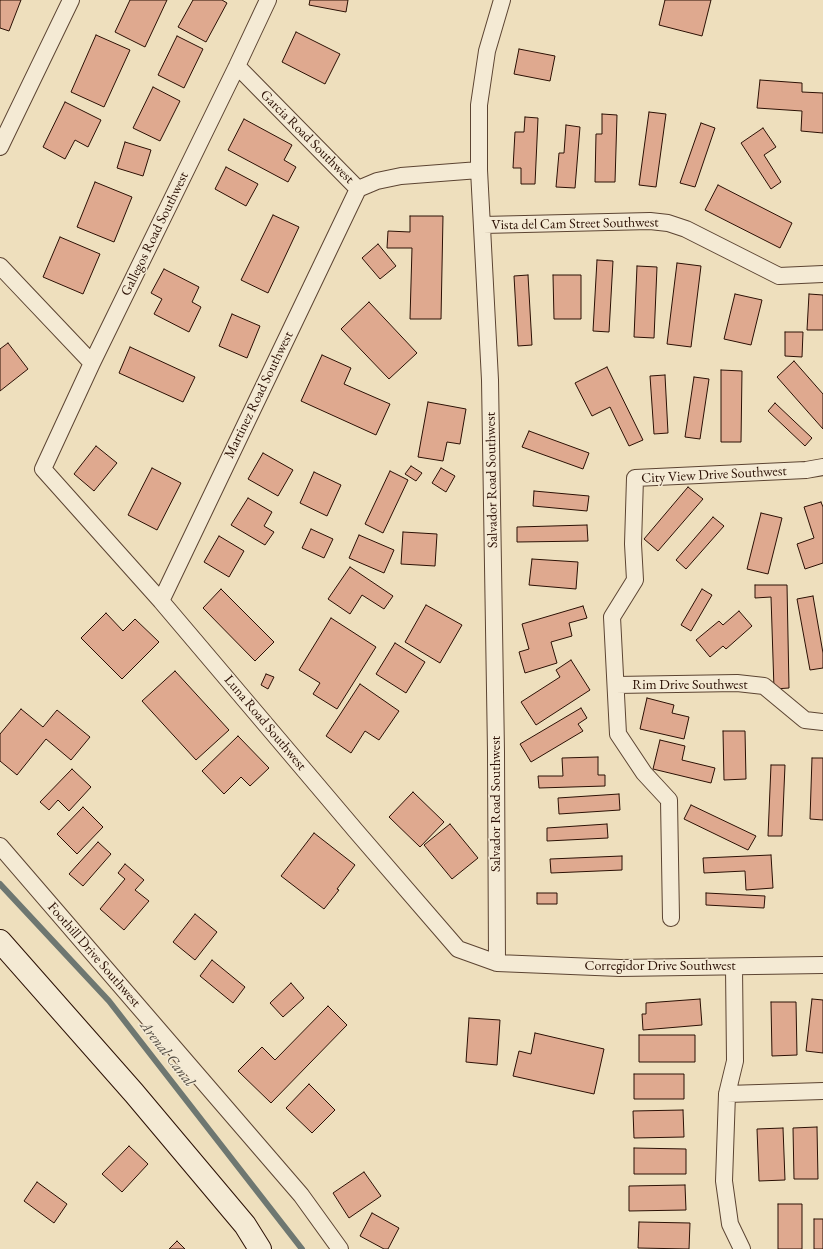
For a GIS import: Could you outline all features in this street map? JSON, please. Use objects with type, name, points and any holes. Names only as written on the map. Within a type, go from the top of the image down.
[{"type":"street","points":[[0,147],[71,0]]},
{"type":"street","name":"Gallegos Road Southwest","points":[[43,468],[92,363],[268,0]]},
{"type":"street","name":"Salvador Road Southwest","points":[[497,962],[496,752],[490,380],[479,170],[479,105],[487,51],[502,0]]},
{"type":"street","name":"Garcia Road Southwest","points":[[237,66],[358,189],[377,181],[400,176],[479,170]]},
{"type":"street","name":"Martinez Road Southwest","points":[[161,601],[358,189]]},
{"type":"street","name":"Vista del Cam Street Southwest","points":[[483,225],[650,221],[668,223],[686,229],[779,276],[823,274]]},
{"type":"street","points":[[0,266],[92,363]]},
{"type":"street","name":"City View Drive Southwest","points":[[671,918],[669,800],[644,773],[618,734],[612,617],[635,580],[633,544],[635,478],[806,470],[823,467]]},
{"type":"street","name":"Luna Road Southwest","points":[[43,468],[161,601],[458,949],[497,962]]},
{"type":"street","name":"Rim Drive Southwest","points":[[616,685],[737,683],[764,686],[805,720],[823,722]]},
{"type":"street","name":"Foothill Drive Southwest","points":[[0,846],[301,1195],[340,1249]]},
{"type":"street","points":[[0,941],[245,1225],[260,1249]]},
{"type":"street","name":"Corregidor Drive Southwest","points":[[497,962],[620,968],[823,965]]},
{"type":"street","points":[[734,967],[735,1060],[727,1094],[724,1181],[730,1224],[742,1249]]},
{"type":"street","points":[[727,1094],[823,1091]]},
{"type":"building","points":[[0,0],[21,0],[9,31],[0,28]]},
{"type":"building","points":[[130,0],[167,0],[145,47],[115,32]]},
{"type":"building","points":[[193,0],[222,0],[227,3],[206,42],[178,27]]},
{"type":"building","points":[[310,0],[348,0],[346,12],[309,5]]},
{"type":"building","points":[[665,0],[711,0],[702,36],[659,25]]},
{"type":"building","points":[[296,32],[340,54],[325,84],[282,62]]},
{"type":"building","points":[[96,35],[130,50],[104,107],[71,92]]},
{"type":"building","points":[[177,36],[203,49],[184,88],[158,75]]},
{"type":"building","points":[[519,49],[555,56],[550,81],[514,74]]},
{"type":"building","points":[[760,80],[802,83],[802,92],[823,93],[823,133],[801,131],[802,111],[757,108]]},
{"type":"building","points":[[153,87],[180,101],[160,141],[133,128]]},
{"type":"building","points":[[65,102],[101,120],[88,147],[75,140],[65,159],[43,147]]},
{"type":"building","points":[[649,112],[666,114],[656,187],[639,185]]},
{"type":"building","points":[[602,114],[617,115],[615,182],[595,182],[596,134],[602,134]]},
{"type":"building","points":[[525,117],[538,118],[535,184],[521,184],[521,168],[513,168],[515,132],[524,132]]},
{"type":"building","points":[[244,119],[292,145],[284,160],[296,167],[288,182],[228,150]]},
{"type":"building","points":[[701,123],[715,128],[695,187],[680,183]]},
{"type":"building","points":[[566,125],[580,127],[575,188],[556,187],[559,153],[564,153]]},
{"type":"building","points":[[763,128],[776,147],[764,155],[781,182],[771,189],[741,143]]},
{"type":"building","points":[[125,142],[151,150],[143,176],[117,168]]},
{"type":"building","points":[[226,167],[258,184],[246,206],[215,189]]},
{"type":"building","points":[[95,182],[132,197],[114,242],[77,227]]},
{"type":"building","points":[[718,185],[792,223],[780,248],[705,210]]},
{"type":"building","points":[[273,215],[299,227],[268,293],[241,280]]},
{"type":"building","points":[[410,216],[443,216],[441,319],[410,319],[412,248],[387,248],[388,231],[410,232]]},
{"type":"building","points":[[60,237],[100,254],[83,294],[43,277]]},
{"type":"building","points":[[378,244],[396,266],[380,279],[362,258]]},
{"type":"building","points":[[597,260],[613,261],[609,332],[593,331]]},
{"type":"building","points":[[677,263],[701,266],[691,347],[667,344]]},
{"type":"building","points":[[637,266],[657,267],[654,338],[634,337]]},
{"type":"building","points":[[164,269],[199,287],[192,302],[201,307],[189,332],[154,314],[162,299],[151,293]]},
{"type":"building","points":[[528,275],[532,345],[518,346],[514,276]]},
{"type":"building","points":[[553,275],[581,275],[581,319],[554,319]]},
{"type":"building","points":[[735,294],[762,300],[751,345],[724,339]]},
{"type":"building","points":[[809,294],[823,295],[823,330],[807,330]]},
{"type":"building","points":[[369,302],[417,353],[389,379],[341,329]]},
{"type":"building","points":[[232,314],[260,326],[247,358],[219,346]]},
{"type":"building","points":[[785,332],[803,332],[802,357],[785,356]]},
{"type":"building","points":[[8,343],[28,369],[0,391],[0,349]]},
{"type":"building","points":[[130,347],[195,377],[183,402],[119,373]]},
{"type":"building","points":[[322,355],[351,368],[344,384],[390,404],[376,435],[301,401]]},
{"type":"building","points":[[794,361],[823,394],[823,429],[777,377]]},
{"type":"building","points":[[607,367],[643,440],[629,446],[610,407],[592,416],[575,383]]},
{"type":"building","points":[[721,370],[742,371],[741,442],[721,442]]},
{"type":"building","points":[[665,375],[668,433],[654,434],[650,376]]},
{"type":"building","points":[[694,377],[709,379],[700,439],[685,437]]},
{"type":"building","points":[[428,402],[466,409],[460,444],[447,442],[443,461],[418,457]]},
{"type":"building","points":[[775,403],[812,438],[805,446],[768,411]]},
{"type":"building","points":[[529,431],[589,453],[583,469],[522,447]]},
{"type":"building","points":[[96,446],[117,463],[94,491],[74,474]]},
{"type":"building","points":[[263,453],[293,470],[278,496],[248,479]]},
{"type":"building","points":[[411,466],[422,473],[416,481],[405,474]]},
{"type":"building","points":[[152,468],[181,483],[157,530],[128,515]]},
{"type":"building","points":[[441,468],[455,476],[446,492],[432,483]]},
{"type":"building","points":[[390,471],[408,480],[383,533],[365,524]]},
{"type":"building","points":[[314,472],[341,485],[327,516],[300,503]]},
{"type":"building","points":[[688,487],[703,499],[658,551],[644,539]]},
{"type":"building","points":[[534,491],[589,496],[587,511],[533,506]]},
{"type":"building","points":[[248,498],[272,512],[264,526],[274,532],[265,545],[231,525]]},
{"type":"building","points":[[821,502],[823,507],[823,563],[805,569],[797,544],[814,538],[804,507]]},
{"type":"building","points":[[761,513],[782,518],[768,574],[747,569]]},
{"type":"building","points":[[713,517],[724,526],[686,569],[676,560]]},
{"type":"building","points":[[587,525],[588,541],[517,542],[517,527]]},
{"type":"building","points":[[311,529],[333,539],[324,558],[302,548]]},
{"type":"building","points":[[403,532],[437,534],[435,566],[401,564]]},
{"type":"building","points":[[359,535],[394,550],[384,573],[349,558]]},
{"type":"building","points":[[219,536],[244,551],[229,577],[204,562]]},
{"type":"building","points":[[532,559],[578,562],[576,589],[529,585]]},
{"type":"building","points":[[350,567],[393,596],[384,609],[362,595],[350,614],[328,599]]},
{"type":"building","points":[[755,585],[787,585],[789,688],[774,689],[771,597],[755,598]]},
{"type":"building","points":[[221,589],[274,642],[255,661],[203,608]]},
{"type":"building","points":[[702,589],[712,595],[691,631],[681,625]]},
{"type":"building","points":[[813,596],[823,653],[823,668],[810,670],[797,599]]},
{"type":"building","points":[[426,605],[462,625],[440,663],[405,642]]},
{"type":"building","points":[[583,606],[587,618],[569,623],[572,636],[551,642],[557,663],[525,673],[519,652],[529,649],[522,624]]},
{"type":"building","points":[[739,611],[752,626],[726,649],[723,646],[710,657],[696,640],[719,621],[723,625]]},
{"type":"building","points":[[106,613],[123,631],[135,619],[159,642],[122,679],[81,638]]},
{"type":"building","points":[[331,618],[376,647],[337,709],[313,694],[320,683],[299,670]]},
{"type":"building","points":[[395,643],[425,662],[406,693],[376,674]]},
{"type":"building","points":[[571,660],[590,690],[536,725],[521,702],[560,677],[556,670]]},
{"type":"building","points":[[175,671],[229,730],[196,760],[142,701]]},
{"type":"building","points":[[266,674],[274,677],[268,689],[261,685]]},
{"type":"building","points":[[360,684],[399,711],[379,740],[365,731],[351,753],[326,736]]},
{"type":"building","points":[[647,698],[674,705],[672,713],[689,717],[684,739],[640,729]]},
{"type":"building","points":[[581,708],[587,718],[578,724],[583,731],[531,762],[520,744]]},
{"type":"building","points":[[21,709],[43,727],[57,710],[90,737],[71,760],[46,739],[17,775],[0,761],[0,734]]},
{"type":"building","points":[[723,731],[745,731],[746,779],[724,780]]},
{"type":"building","points":[[238,736],[269,768],[250,786],[241,777],[224,794],[202,771]]},
{"type":"building","points":[[660,740],[685,746],[682,760],[715,768],[711,783],[653,769]]},
{"type":"building","points":[[598,757],[598,775],[605,775],[605,786],[539,788],[538,776],[563,776],[562,758]]},
{"type":"building","points":[[812,758],[823,758],[823,820],[810,819]]},
{"type":"building","points":[[771,765],[785,765],[782,836],[768,836]]},
{"type":"building","points":[[72,769],[91,787],[69,811],[58,800],[49,810],[40,802]]},
{"type":"building","points":[[413,792],[444,822],[420,847],[389,817]]},
{"type":"building","points":[[619,794],[620,810],[559,814],[558,798]]},
{"type":"building","points":[[691,805],[756,836],[748,850],[684,819]]},
{"type":"building","points":[[83,807],[103,827],[77,854],[57,834]]},
{"type":"building","points":[[450,824],[478,858],[452,879],[424,845]]},
{"type":"building","points":[[607,824],[608,838],[547,841],[547,828]]},
{"type":"building","points":[[314,833],[355,865],[337,889],[339,890],[324,909],[281,876]]},
{"type":"building","points":[[98,842],[111,854],[83,886],[69,874]]},
{"type":"building","points":[[771,855],[773,888],[746,890],[745,871],[704,873],[703,858]]},
{"type":"building","points":[[622,856],[622,870],[551,873],[550,859]]},
{"type":"building","points":[[125,864],[144,880],[135,890],[149,901],[124,930],[100,909],[125,879],[118,873]]},
{"type":"building","points":[[537,893],[557,893],[557,904],[537,904]]},
{"type":"building","points":[[706,893],[765,896],[764,908],[706,905]]},
{"type":"building","points":[[195,914],[217,932],[195,960],[173,942]]},
{"type":"building","points":[[212,960],[245,987],[233,1003],[200,976]]},
{"type":"building","points":[[291,983],[304,998],[283,1017],[270,1003]]},
{"type":"building","points":[[700,999],[702,1025],[643,1030],[642,1014],[646,1014],[646,1003]]},
{"type":"building","points":[[812,999],[823,1000],[823,1053],[806,1051]]},
{"type":"building","points":[[771,1002],[796,1002],[797,1055],[772,1056]]},
{"type":"building","points":[[328,1006],[347,1025],[271,1103],[238,1071],[262,1047],[275,1060]]},
{"type":"building","points":[[469,1018],[500,1020],[497,1065],[466,1062]]},
{"type":"building","points":[[535,1033],[604,1049],[594,1094],[513,1076],[519,1051],[531,1054]]},
{"type":"building","points":[[639,1035],[695,1035],[695,1062],[639,1062]]},
{"type":"building","points":[[634,1074],[684,1074],[684,1099],[634,1099]]},
{"type":"building","points":[[309,1084],[335,1110],[312,1133],[286,1108]]},
{"type":"building","points":[[683,1110],[684,1137],[634,1138],[633,1111]]},
{"type":"building","points":[[817,1127],[818,1179],[794,1179],[793,1128]]},
{"type":"building","points":[[783,1128],[785,1180],[759,1181],[757,1129]]},
{"type":"building","points":[[129,1146],[148,1164],[122,1192],[102,1174]]},
{"type":"building","points":[[634,1148],[686,1149],[686,1174],[634,1174]]},
{"type":"building","points":[[364,1172],[381,1196],[349,1218],[333,1193]]},
{"type":"building","points":[[37,1182],[67,1204],[54,1223],[24,1201]]},
{"type":"building","points":[[685,1185],[686,1210],[629,1211],[629,1186]]},
{"type":"building","points":[[778,1204],[802,1204],[802,1249],[778,1249]]},
{"type":"building","points":[[372,1213],[399,1228],[388,1249],[384,1249],[360,1236]]},
{"type":"building","points":[[814,1219],[823,1219],[823,1249],[814,1249]]},
{"type":"building","points":[[639,1222],[690,1223],[689,1249],[638,1248]]},
{"type":"building","points":[[177,1241],[185,1249],[169,1249]]},
{"type":"waterway","name":"Arenal Canal","points":[[0,884],[109,1001],[302,1249]]}]
